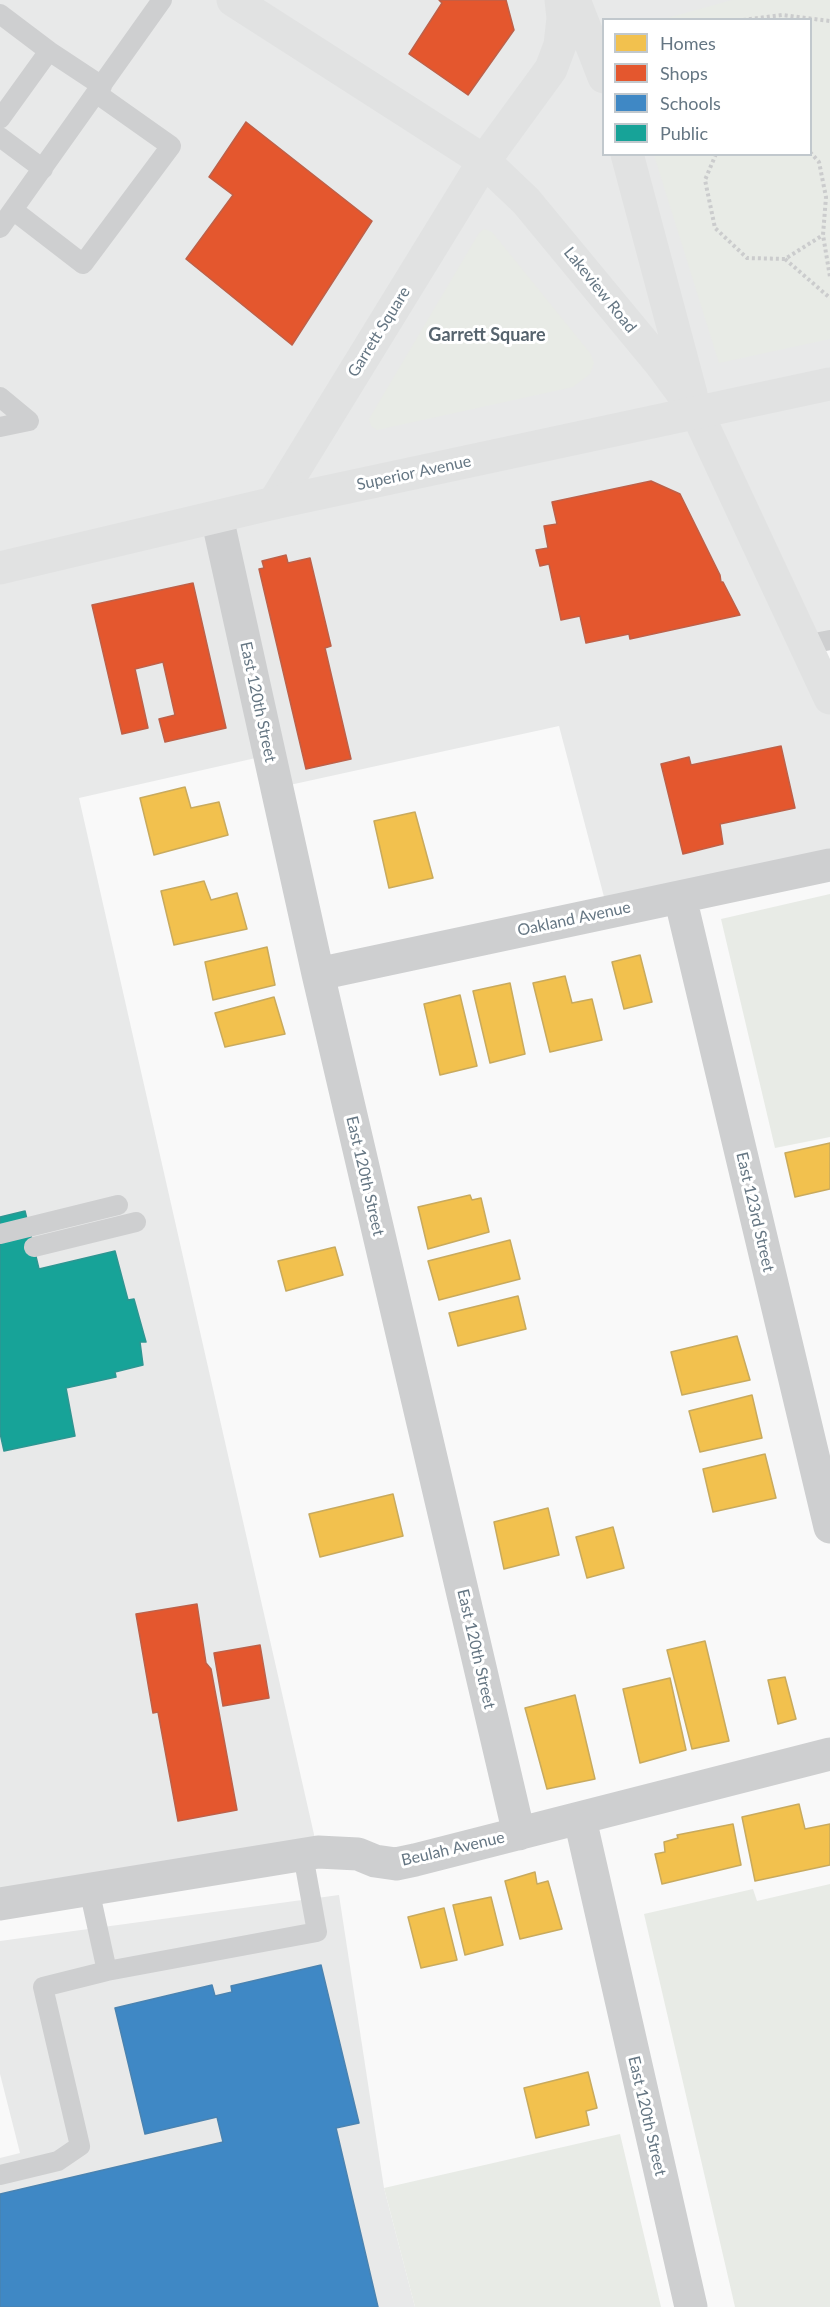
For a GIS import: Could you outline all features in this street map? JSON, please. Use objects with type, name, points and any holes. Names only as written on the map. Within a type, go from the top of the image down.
[{"type":"street","name":"Lakeview Road","points":[[233,0],[484,161],[526,201],[660,363],[697,413],[817,642],[830,698]]},
{"type":"street","name":"Garrett Square","points":[[274,503],[484,161],[551,69],[560,45],[563,18],[561,0]]},
{"type":"street","points":[[574,0],[602,74]]},
{"type":"street","points":[[628,156],[697,413]]},
{"type":"street","name":"Superior Avenue","points":[[0,568],[274,503],[830,384]]},
{"type":"street","name":"East 120th Street","points":[[216,517],[318,974],[519,1834]]},
{"type":"street","name":"Oakland Avenue","points":[[318,974],[830,865]]},
{"type":"street","name":"East 123rd Street","points":[[680,897],[830,1527]]},
{"type":"street","name":"Beulah Avenue","points":[[0,1904],[303,1855],[339,1852],[396,1864],[580,1820],[830,1754]]},
{"type":"street","name":"East 120th Street","points":[[580,1820],[691,2307]]},
{"type":"lane","points":[[0,228],[162,0]]},
{"type":"lane","points":[[0,14],[171,146],[83,264],[13,210]]},
{"type":"lane","points":[[0,119],[49,51]]},
{"type":"lane","points":[[0,137],[43,168]]},
{"type":"lane","points":[[0,397],[29,421],[0,427]]},
{"type":"lane","points":[[0,1234],[118,1205]]},
{"type":"lane","points":[[34,1247],[136,1222]]},
{"type":"lane","points":[[0,2175],[58,2161],[80,2146],[43,1987],[107,1971],[317,1932],[303,1855]]},
{"type":"lane","points":[[89,1889],[107,1971]]},
{"type":"path","points":[[759,18],[782,15],[806,18]]},
{"type":"path","points":[[812,19],[830,21]]},
{"type":"path","points":[[812,154],[819,162],[826,197],[823,235],[830,277]]},
{"type":"path","points":[[715,156],[705,180],[715,228],[747,258],[785,260],[823,235]]},
{"type":"path","points":[[785,260],[830,298]]},
{"type":"shaded area","points":[[0,0],[830,0],[830,640],[805,645],[830,698],[830,865],[608,912],[559,726],[276,788],[269,755],[79,798],[318,1852],[0,1904]]},
{"type":"shaded area","points":[[732,0],[830,0],[830,339],[719,363],[654,156],[812,156],[812,18],[668,18]]},
{"type":"shaded area","points":[[484,229],[492,232],[590,353],[594,363],[590,374],[573,387],[377,430],[371,426],[369,419],[479,233]]},
{"type":"shaded area","points":[[830,894],[830,1137],[775,1148],[721,919]]},
{"type":"shaded area","points":[[830,1884],[830,2307],[735,2307],[644,1914],[753,1889],[757,1901]]},
{"type":"shaded area","points":[[339,1895],[384,2188],[415,2307],[0,2307],[0,2158],[20,2153],[0,2074],[0,1941]]},
{"type":"shaded area","points":[[620,2134],[661,2307],[415,2307],[384,2188]]},
{"type":"building: Homes","points":[[185,787],[191,808],[219,802],[228,835],[154,855],[140,798]]},
{"type":"building: Homes","points":[[415,812],[433,878],[389,888],[374,821]]},
{"type":"building: Homes","points":[[204,881],[211,900],[237,893],[247,929],[174,945],[161,891]]},
{"type":"building: Homes","points":[[267,947],[275,985],[213,1000],[205,962]]},
{"type":"building: Homes","points":[[640,955],[652,1002],[624,1009],[612,962]]},
{"type":"building: Homes","points":[[565,976],[572,1003],[592,999],[602,1040],[550,1052],[533,983]]},
{"type":"building: Homes","points":[[510,983],[525,1054],[490,1063],[473,991]]},
{"type":"building: Homes","points":[[460,995],[477,1066],[440,1075],[424,1004]]},
{"type":"building: Homes","points":[[274,997],[285,1034],[225,1047],[215,1013]]},
{"type":"building: Homes","points":[[830,1143],[830,1189],[795,1197],[785,1153]]},
{"type":"building: Homes","points":[[470,1195],[472,1200],[481,1198],[489,1232],[428,1249],[418,1207]]},
{"type":"building: Homes","points":[[510,1240],[520,1279],[439,1300],[428,1261]]},
{"type":"building: Homes","points":[[335,1247],[343,1275],[286,1291],[278,1261]]},
{"type":"building: Homes","points":[[518,1296],[526,1329],[458,1346],[449,1313]]},
{"type":"building: Homes","points":[[737,1336],[750,1380],[682,1395],[671,1352]]},
{"type":"building: Homes","points":[[752,1395],[762,1438],[700,1452],[689,1411]]},
{"type":"building: Homes","points":[[765,1454],[776,1498],[713,1512],[703,1469]]},
{"type":"building: Homes","points":[[393,1494],[403,1536],[320,1557],[309,1514]]},
{"type":"building: Homes","points":[[548,1508],[559,1555],[504,1569],[494,1522]]},
{"type":"building: Homes","points":[[613,1527],[624,1568],[587,1578],[576,1537]]},
{"type":"building: Homes","points":[[705,1641],[729,1741],[692,1749],[667,1650]]},
{"type":"building: Homes","points":[[785,1677],[796,1719],[778,1724],[768,1680]]},
{"type":"building: Homes","points":[[670,1678],[686,1750],[640,1763],[623,1689]]},
{"type":"building: Homes","points":[[575,1695],[595,1779],[547,1789],[525,1708]]},
{"type":"building: Homes","points":[[799,1804],[805,1829],[830,1824],[830,1865],[755,1881],[742,1817]]},
{"type":"building: Homes","points":[[733,1824],[741,1865],[662,1884],[655,1854],[665,1852],[664,1842],[678,1838],[677,1835]]},
{"type":"building: Homes","points":[[535,1872],[537,1884],[548,1881],[562,1929],[520,1939],[505,1881]]},
{"type":"building: Homes","points":[[491,1897],[503,1945],[465,1955],[453,1905]]},
{"type":"building: Homes","points":[[444,1908],[457,1960],[421,1968],[408,1917]]},
{"type":"building: Homes","points":[[588,2072],[597,2108],[586,2111],[589,2125],[536,2138],[524,2088]]},
{"type":"building: Shops","points":[[439,0],[506,0],[514,30],[468,95],[409,54],[442,3]]},
{"type":"building: Shops","points":[[246,122],[372,221],[292,345],[186,259],[233,195],[209,177]]},
{"type":"building: Shops","points":[[651,481],[680,494],[720,575],[721,582],[740,615],[630,639],[629,634],[586,643],[580,616],[561,620],[549,564],[540,566],[536,550],[548,548],[544,526],[557,524],[552,502]]},
{"type":"building: Shops","points":[[286,555],[288,563],[310,558],[331,646],[325,648],[351,759],[306,769],[259,569],[264,568],[262,561]]},
{"type":"building: Shops","points":[[193,583],[226,728],[165,742],[159,719],[175,715],[163,662],[135,669],[148,728],[122,734],[92,605]]},
{"type":"building: Shops","points":[[781,746],[795,808],[720,824],[723,844],[683,854],[661,764],[689,757],[691,765]]},
{"type":"building: Shops","points":[[197,1604],[206,1663],[211,1669],[237,1810],[178,1821],[158,1712],[153,1713],[136,1614]]},
{"type":"building: Shops","points":[[260,1645],[269,1698],[223,1706],[214,1653]]},
{"type":"building: Schools","points":[[321,1965],[359,2123],[336,2128],[378,2307],[0,2307],[0,2194],[223,2142],[217,2117],[145,2134],[115,2008],[212,1985],[215,1996],[232,1992],[231,1986]]},
{"type":"building: Public","points":[[25,1211],[39,1269],[115,1251],[128,1300],[134,1299],[146,1342],[140,1342],[143,1365],[115,1372],[116,1377],[66,1388],[75,1436],[4,1451],[0,1433],[0,1217]]},
{"type":"district","name":"Garrett Square","points":[[487,335]]}]
